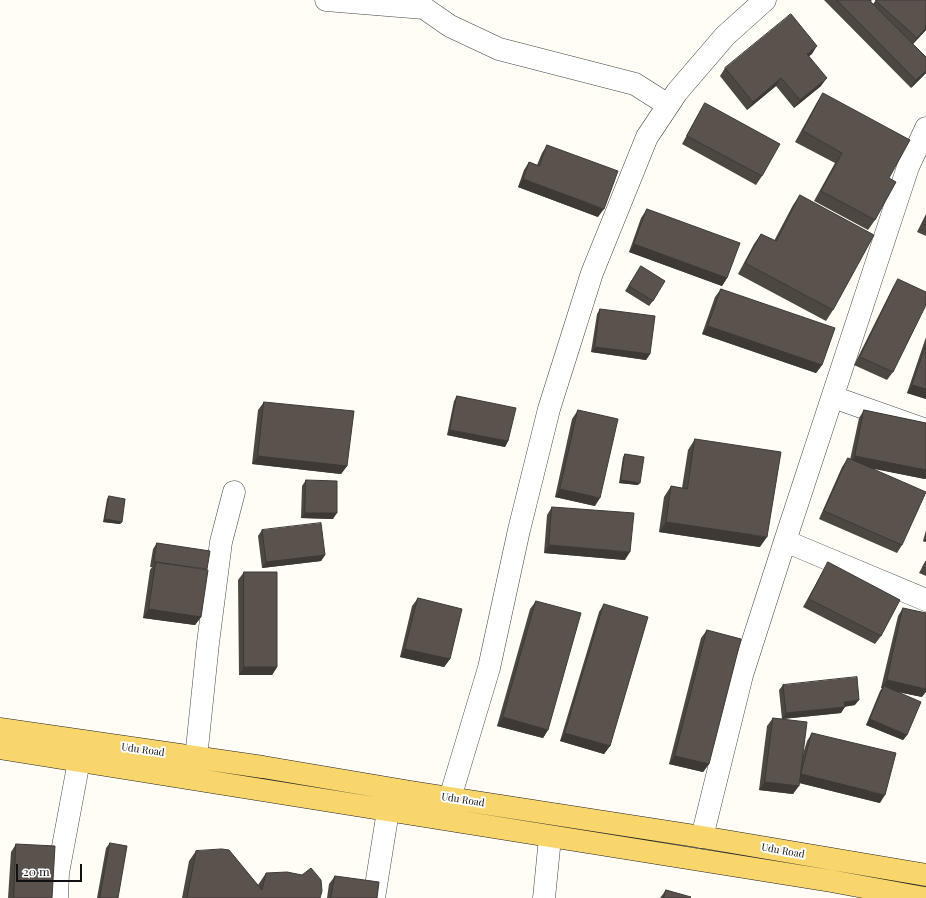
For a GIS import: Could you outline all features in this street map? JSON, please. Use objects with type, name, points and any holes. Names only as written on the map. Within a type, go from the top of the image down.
[{"type":"main road","name":"Udu Road","points":[[0,729],[702,837],[926,875]]},
{"type":"main road","name":"Udu Road","points":[[0,748],[550,838],[831,881],[924,898]]},
{"type":"street","points":[[326,0],[424,8],[450,26],[499,49],[636,84],[668,105]]},
{"type":"street","points":[[450,798],[490,668],[519,530],[549,409],[592,274],[648,137],[668,105],[677,92],[726,36],[765,0]]},
{"type":"street","points":[[702,837],[742,675],[833,397],[917,170],[926,128]]},
{"type":"street","points":[[833,397],[926,430]]},
{"type":"street","points":[[196,758],[208,643],[221,542],[234,492]]},
{"type":"street","points":[[785,541],[926,600]]},
{"type":"street","points":[[57,898],[58,873],[79,761]]},
{"type":"street","points":[[374,898],[388,811]]},
{"type":"street","points":[[544,898],[550,838]]},
{"type":"building","points":[[837,0],[869,0],[926,57],[926,71],[916,80]]},
{"type":"building","points":[[876,0],[926,0],[926,28],[917,38]]},
{"type":"building","points":[[791,14],[817,46],[807,54],[827,78],[800,100],[781,78],[753,102],[725,68]]},
{"type":"building","points":[[823,93],[910,140],[889,178],[896,182],[875,220],[821,191],[842,153],[803,131]]},
{"type":"building","points":[[705,103],[780,144],[762,176],[687,136]]},
{"type":"building","points":[[547,145],[618,171],[604,209],[523,179],[529,162],[539,166]]},
{"type":"building","points":[[800,195],[874,235],[833,310],[745,263],[761,234],[776,241]]},
{"type":"building","points":[[647,209],[740,243],[727,278],[634,244]]},
{"type":"building","points":[[926,217],[926,225],[923,224]]},
{"type":"building","points":[[641,266],[665,281],[653,301],[629,286]]},
{"type":"building","points":[[898,279],[926,292],[926,305],[893,372],[860,357]]},
{"type":"building","points":[[721,289],[835,328],[822,365],[708,326]]},
{"type":"building","points":[[600,309],[655,316],[650,354],[595,347]]},
{"type":"building","points":[[926,345],[926,389],[912,385]]},
{"type":"building","points":[[457,396],[516,408],[508,441],[450,430]]},
{"type":"building","points":[[264,402],[354,411],[347,466],[258,456]]},
{"type":"building","points":[[578,410],[618,419],[600,498],[560,489]]},
{"type":"building","points":[[864,410],[926,423],[926,470],[855,456]]},
{"type":"building","points":[[695,439],[781,452],[767,537],[666,522],[671,486],[687,489]]},
{"type":"building","points":[[625,454],[644,457],[640,483],[621,480]]},
{"type":"building","points":[[848,458],[926,492],[902,545],[824,511]]},
{"type":"building","points":[[306,480],[337,481],[337,513],[305,513]]},
{"type":"building","points":[[109,496],[125,499],[122,522],[105,519]]},
{"type":"building","points":[[552,507],[634,513],[630,552],[549,545]]},
{"type":"building","points":[[321,523],[325,555],[266,562],[262,530]]},
{"type":"building","points":[[157,543],[210,551],[207,569],[154,562]]},
{"type":"building","points":[[156,562],[208,570],[201,617],[149,609]]},
{"type":"building","points":[[828,562],[900,600],[881,636],[809,599]]},
{"type":"building","points":[[926,562],[926,569],[923,567]]},
{"type":"building","points":[[244,572],[277,572],[277,667],[244,667]]},
{"type":"building","points":[[418,598],[462,609],[450,659],[405,649]]},
{"type":"building","points":[[536,601],[581,613],[548,730],[503,717]]},
{"type":"building","points":[[604,604],[648,617],[610,746],[565,733]]},
{"type":"building","points":[[903,608],[926,613],[926,689],[887,680]]},
{"type":"building","points":[[707,630],[741,639],[709,764],[675,756]]},
{"type":"building","points":[[857,677],[859,700],[844,702],[845,707],[786,713],[783,685]]},
{"type":"building","points":[[884,686],[921,702],[907,735],[870,719]]},
{"type":"building","points":[[773,718],[807,722],[799,786],[765,782]]},
{"type":"building","points":[[812,733],[896,753],[885,795],[801,774]]},
{"type":"building","points":[[110,843],[127,846],[118,898],[100,898]]},
{"type":"building","points":[[16,844],[55,846],[52,898],[14,898]]},
{"type":"building","points":[[222,849],[229,850],[262,890],[266,873],[287,872],[302,875],[311,868],[321,880],[322,891],[320,898],[187,898],[196,851]]},
{"type":"building","points":[[335,876],[379,882],[377,898],[331,898]]},
{"type":"building","points":[[666,890],[691,897],[664,898]]}]
